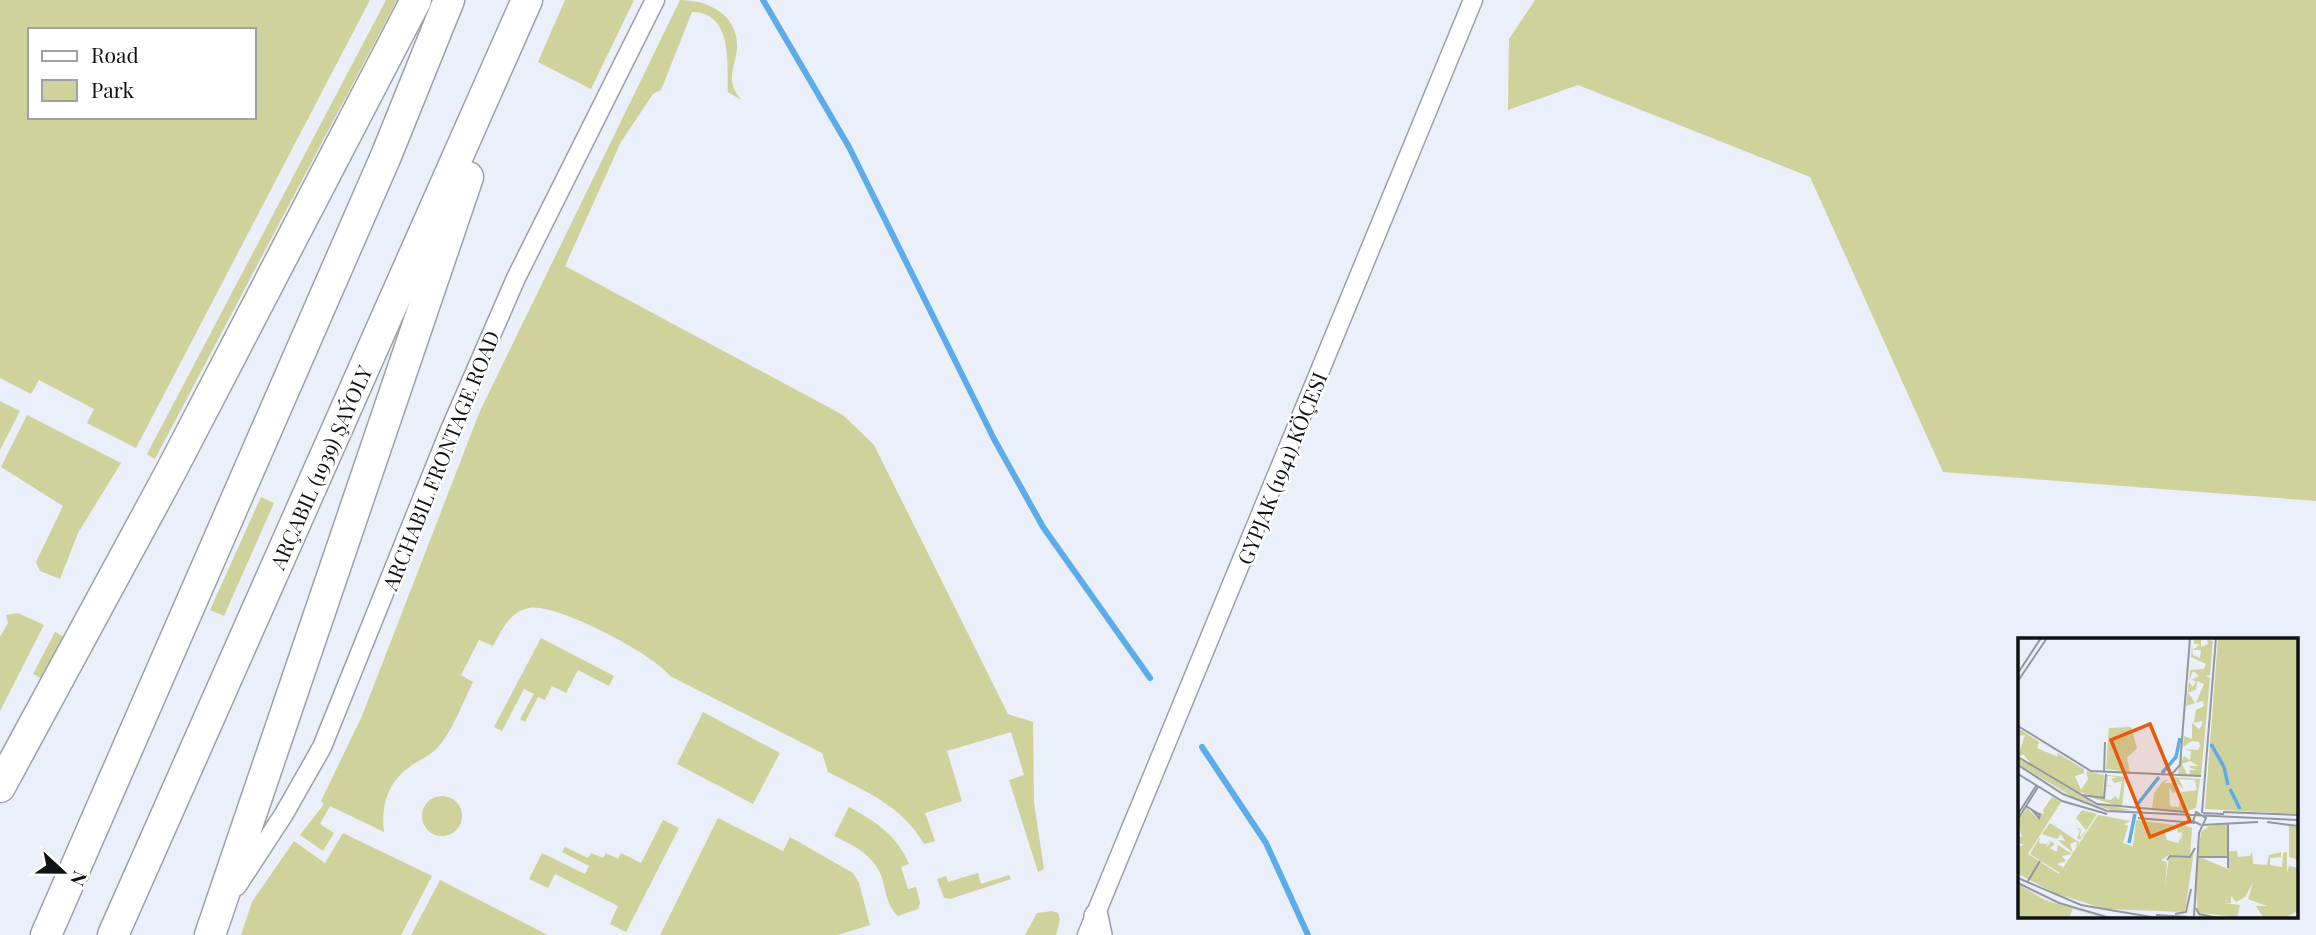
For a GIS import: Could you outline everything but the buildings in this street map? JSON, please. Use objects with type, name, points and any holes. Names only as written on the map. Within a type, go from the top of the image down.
[{"type":"main road","points":[[0,787],[170,473],[416,0]]},
{"type":"main road","points":[[46,935],[386,156],[449,0]]},
{"type":"main road","points":[[214,925],[530,0]]},
{"type":"main road","name":"ARÇABIL (1939) ŞAÝOLY","points":[[113,935],[530,0]]},
{"type":"street","name":"ARCHABIL FRONTAGE ROAD","points":[[214,925],[284,814],[322,747],[449,432],[516,278],[655,0]]},
{"type":"street","name":"GYPJAK (1941) KÖÇESI","points":[[1095,929],[1473,0]]},
{"type":"green space","points":[[0,0],[370,0],[136,448],[87,423],[94,409],[39,380],[31,394],[0,378]]},
{"type":"green space","points":[[386,0],[397,0],[155,459],[147,454]]},
{"type":"green space","points":[[565,0],[634,0],[591,89],[538,62]]},
{"type":"green space","points":[[680,0],[710,6],[727,18],[732,26],[737,47],[732,81],[741,100],[728,92],[727,54],[721,30],[715,21],[705,14],[692,12],[661,90],[653,94],[621,142],[565,266],[843,415],[874,445],[1008,714],[1033,722],[1034,803],[1044,869],[1038,872],[1009,780],[1024,775],[1011,732],[947,751],[962,801],[925,813],[935,841],[924,844],[905,820],[882,801],[828,772],[822,753],[670,676],[645,656],[604,632],[542,608],[529,608],[516,613],[507,622],[493,646],[479,640],[461,675],[473,682],[458,715],[436,749],[408,768],[395,781],[385,805],[384,832],[330,806],[320,824],[334,833],[323,851],[300,835],[324,804],[321,801],[362,716],[480,411]]},
{"type":"green space","points":[[1535,0],[2316,0],[2316,501],[1943,472],[1810,177],[1578,85],[1508,110],[1509,39]]},
{"type":"green space","points":[[0,401],[20,411],[0,450]]},
{"type":"green space","points":[[27,415],[121,463],[78,533],[60,579],[40,571],[36,562],[63,506],[1,467]]},
{"type":"green space","points":[[261,497],[274,503],[224,616],[210,610]]},
{"type":"green space","points":[[18,613],[44,625],[0,711],[0,637],[8,623],[6,615]]},
{"type":"green space","points":[[55,632],[64,637],[42,679],[33,674]]},
{"type":"green space","points":[[541,638],[614,676],[609,686],[578,670],[566,693],[552,686],[545,700],[538,697],[525,722],[520,719],[534,694],[524,689],[502,731],[494,727]]},
{"type":"green space","points":[[703,712],[780,753],[753,804],[677,764]]},
{"type":"green space","points":[[442,796],[456,802],[462,816],[456,830],[442,836],[428,830],[422,816],[428,802]]},
{"type":"green space","points":[[849,807],[876,824],[898,845],[909,864],[901,867],[908,889],[916,887],[920,903],[918,909],[898,916],[891,907],[881,875],[873,861],[834,836]]},
{"type":"green space","points":[[718,818],[783,851],[790,837],[853,873],[859,883],[870,925],[838,935],[660,935]]},
{"type":"green space","points":[[663,820],[679,828],[626,932],[610,924],[618,906],[555,874],[548,888],[529,879],[542,853],[585,874],[589,866],[562,852],[565,847],[588,858],[591,853],[603,858],[606,853],[618,859],[621,853],[641,863]]},
{"type":"green space","points":[[343,833],[432,876],[401,935],[241,935],[252,902],[294,841],[325,863]]},
{"type":"green space","points":[[978,873],[981,884],[1009,875],[1011,879],[950,899],[944,898],[937,879],[946,876],[948,882]]},
{"type":"green space","points":[[440,880],[548,935],[411,935]]},
{"type":"green space","points":[[1037,913],[1058,913],[1060,920],[1056,935],[1025,935]]},
{"type":"waterway","points":[[763,0],[849,147],[994,439],[1043,527],[1150,678]]},
{"type":"waterway","points":[[1202,747],[1266,843],[1308,935]]}]
